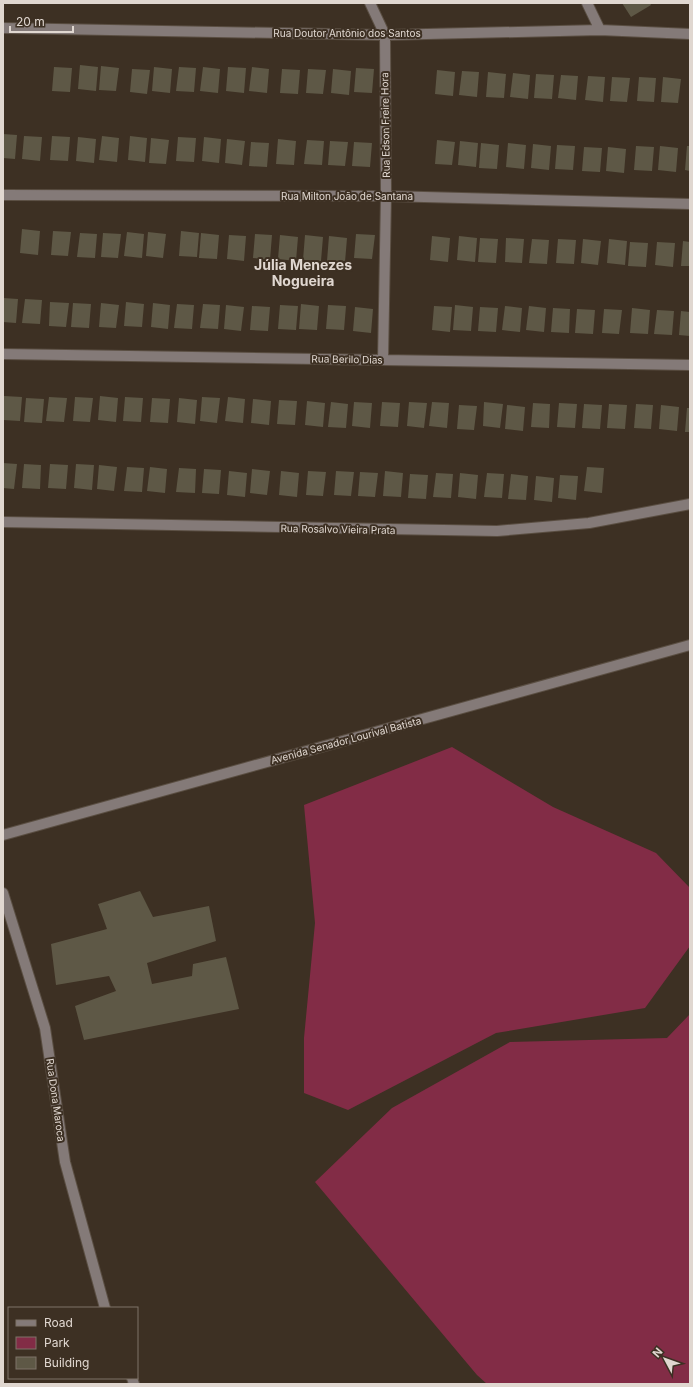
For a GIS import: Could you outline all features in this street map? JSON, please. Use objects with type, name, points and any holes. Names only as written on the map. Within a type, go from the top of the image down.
[{"type":"street","points":[[370,3],[384,35]]},
{"type":"street","points":[[587,3],[600,30]]},
{"type":"street","name":"Rua Doutor Antônio dos Santos","points":[[3,28],[384,35],[600,30],[690,34]]},
{"type":"street","name":"Rua Edson Freire Hora","points":[[383,360],[386,196],[384,35]]},
{"type":"street","name":"Rua Milton João de Santana","points":[[3,195],[386,196],[690,204]]},
{"type":"street","name":"Rua Berilo Dias","points":[[3,354],[690,365]]},
{"type":"street","name":"Rua Rosalvo Vieira Prata","points":[[3,522],[497,531],[589,524],[690,504]]},
{"type":"street","name":"Avenida Senador Lourival Batista","points":[[3,835],[690,645]]},
{"type":"street","name":"Rua Dona Maroca","points":[[3,893],[45,1028],[65,1162],[105,1307]]},
{"type":"green space","points":[[452,747],[553,807],[656,853],[690,888],[690,946],[645,1008],[496,1033],[348,1110],[304,1093],[304,1038],[315,923],[304,805]]},
{"type":"green space","points":[[690,1014],[690,1384],[487,1384],[477,1375],[315,1182],[392,1108],[510,1042],[667,1038]]},
{"type":"building","points":[[622,3],[650,3],[651,5],[631,17]]},
{"type":"building","points":[[80,65],[98,67],[96,91],[78,89]]},
{"type":"building","points":[[101,66],[119,68],[116,91],[99,90]]},
{"type":"building","points":[[54,67],[72,68],[70,92],[52,91]]},
{"type":"building","points":[[154,67],[172,69],[170,93],[152,91]]},
{"type":"building","points":[[179,67],[196,68],[194,92],[176,91]]},
{"type":"building","points":[[203,67],[220,69],[218,93],[200,91]]},
{"type":"building","points":[[228,67],[246,68],[244,93],[226,91]]},
{"type":"building","points":[[252,67],[269,69],[267,93],[249,91]]},
{"type":"building","points":[[356,68],[374,69],[372,93],[354,92]]},
{"type":"building","points":[[132,69],[150,70],[147,94],[130,92]]},
{"type":"building","points":[[282,69],[300,70],[298,94],[280,93]]},
{"type":"building","points":[[308,69],[326,70],[323,94],[306,93]]},
{"type":"building","points":[[333,69],[351,71],[349,95],[331,93]]},
{"type":"building","points":[[437,70],[455,72],[453,96],[435,94]]},
{"type":"building","points":[[462,71],[479,72],[477,97],[459,95]]},
{"type":"building","points":[[488,72],[506,74],[504,98],[486,97]]},
{"type":"building","points":[[513,73],[530,75],[528,99],[510,97]]},
{"type":"building","points":[[536,74],[554,75],[552,99],[534,98]]},
{"type":"building","points":[[561,75],[578,76],[576,100],[558,98]]},
{"type":"building","points":[[588,76],[605,77],[603,102],[585,100]]},
{"type":"building","points":[[612,77],[630,78],[627,102],[610,101]]},
{"type":"building","points":[[639,77],[656,78],[654,102],[637,101]]},
{"type":"building","points":[[663,77],[681,79],[678,103],[661,102]]},
{"type":"building","points":[[3,134],[17,135],[15,159],[3,158]]},
{"type":"building","points":[[24,136],[42,137],[40,161],[22,159]]},
{"type":"building","points":[[52,136],[70,137],[68,161],[50,160]]},
{"type":"building","points":[[102,136],[119,138],[117,162],[99,160]]},
{"type":"building","points":[[130,136],[147,138],[145,162],[128,160]]},
{"type":"building","points":[[78,137],[96,139],[94,163],[76,161]]},
{"type":"building","points":[[178,137],[196,138],[194,162],[176,161]]},
{"type":"building","points":[[204,137],[221,139],[219,163],[202,161]]},
{"type":"building","points":[[151,138],[169,140],[166,164],[149,163]]},
{"type":"building","points":[[227,139],[245,141],[242,165],[225,163]]},
{"type":"building","points":[[278,139],[296,141],[294,165],[276,164]]},
{"type":"building","points":[[307,140],[324,141],[322,165],[304,164]]},
{"type":"building","points":[[437,140],[455,142],[452,165],[435,164]]},
{"type":"building","points":[[330,141],[348,142],[345,166],[328,165]]},
{"type":"building","points":[[460,141],[478,143],[476,167],[458,165]]},
{"type":"building","points":[[251,142],[269,143],[267,167],[249,166]]},
{"type":"building","points":[[354,142],[372,143],[370,167],[352,166]]},
{"type":"building","points":[[481,143],[499,145],[497,169],[479,168]]},
{"type":"building","points":[[508,143],[526,145],[524,169],[506,167]]},
{"type":"building","points":[[533,144],[551,146],[549,170],[531,168]]},
{"type":"building","points":[[557,145],[575,146],[573,170],[555,169]]},
{"type":"building","points":[[636,146],[654,147],[652,171],[634,170]]},
{"type":"building","points":[[660,146],[678,148],[676,172],[658,170]]},
{"type":"building","points":[[687,146],[690,146],[690,171],[685,170]]},
{"type":"building","points":[[584,147],[602,148],[600,172],[582,171]]},
{"type":"building","points":[[608,147],[626,149],[624,173],[606,171]]},
{"type":"building","points":[[22,229],[40,231],[38,255],[20,253]]},
{"type":"building","points":[[53,231],[71,232],[68,256],[51,255]]},
{"type":"building","points":[[181,231],[199,233],[197,257],[179,256]]},
{"type":"building","points":[[127,232],[144,234],[142,258],[124,256]]},
{"type":"building","points":[[148,232],[166,234],[163,258],[146,256]]},
{"type":"building","points":[[80,233],[97,234],[95,258],[77,257]]},
{"type":"building","points":[[103,233],[121,234],[118,258],[101,257]]},
{"type":"building","points":[[201,233],[219,235],[217,259],[199,258]]},
{"type":"building","points":[[255,234],[272,235],[270,260],[253,258]]},
{"type":"building","points":[[356,234],[375,235],[372,259],[354,258]]},
{"type":"building","points":[[229,235],[246,236],[244,261],[227,259]]},
{"type":"building","points":[[280,235],[298,237],[296,261],[278,259]]},
{"type":"building","points":[[305,235],[323,237],[321,261],[303,260]]},
{"type":"building","points":[[329,236],[347,238],[345,262],[327,261]]},
{"type":"building","points":[[432,236],[450,238],[448,262],[430,260]]},
{"type":"building","points":[[459,236],[477,238],[475,262],[457,260]]},
{"type":"building","points":[[480,238],[498,239],[496,263],[478,262]]},
{"type":"building","points":[[506,238],[524,239],[522,263],[505,262]]},
{"type":"building","points":[[532,239],[549,240],[547,264],[529,263]]},
{"type":"building","points":[[558,239],[576,240],[574,264],[556,263]]},
{"type":"building","points":[[583,239],[601,241],[598,265],[581,263]]},
{"type":"building","points":[[609,239],[627,241],[625,265],[607,263]]},
{"type":"building","points":[[683,241],[690,242],[690,266],[681,266]]},
{"type":"building","points":[[630,242],[648,243],[646,267],[628,266]]},
{"type":"building","points":[[657,242],[675,243],[673,267],[655,265]]},
{"type":"building","points":[[3,298],[18,299],[16,323],[3,322]]},
{"type":"building","points":[[25,299],[42,300],[40,324],[22,323]]},
{"type":"building","points":[[50,302],[69,303],[66,327],[49,326]]},
{"type":"building","points":[[126,302],[144,304],[142,327],[124,326]]},
{"type":"building","points":[[73,303],[91,304],[89,328],[71,327]]},
{"type":"building","points":[[101,303],[119,305],[116,328],[99,327]]},
{"type":"building","points":[[153,303],[170,305],[168,329],[151,327]]},
{"type":"building","points":[[177,304],[194,305],[192,329],[174,328]]},
{"type":"building","points":[[203,304],[220,305],[218,329],[200,328]]},
{"type":"building","points":[[301,304],[319,306],[317,330],[299,329]]},
{"type":"building","points":[[226,305],[244,307],[241,331],[224,329]]},
{"type":"building","points":[[280,305],[298,306],[296,330],[278,329]]},
{"type":"building","points":[[328,305],[346,306],[344,330],[326,329]]},
{"type":"building","points":[[455,305],[473,307],[471,331],[453,330]]},
{"type":"building","points":[[252,306],[270,307],[268,331],[250,330]]},
{"type":"building","points":[[434,306],[452,307],[450,332],[432,330]]},
{"type":"building","points":[[505,306],[522,308],[520,332],[502,330]]},
{"type":"building","points":[[529,306],[546,308],[544,332],[526,330]]},
{"type":"building","points":[[355,307],[373,309],[371,333],[353,331]]},
{"type":"building","points":[[480,307],[498,308],[496,332],[478,331]]},
{"type":"building","points":[[553,308],[570,309],[569,333],[551,332]]},
{"type":"building","points":[[632,308],[650,310],[648,334],[630,333]]},
{"type":"building","points":[[577,309],[595,310],[593,334],[575,333]]},
{"type":"building","points":[[604,309],[622,310],[619,334],[602,333]]},
{"type":"building","points":[[657,310],[674,311],[672,335],[654,334]]},
{"type":"building","points":[[681,311],[690,312],[690,336],[679,335]]},
{"type":"building","points":[[4,396],[22,397],[20,421],[3,420]]},
{"type":"building","points":[[100,396],[118,398],[116,422],[98,420]]},
{"type":"building","points":[[49,397],[67,398],[64,422],[46,421]]},
{"type":"building","points":[[75,397],[93,398],[90,422],[73,421]]},
{"type":"building","points":[[125,397],[143,398],[141,422],[123,421]]},
{"type":"building","points":[[202,397],[220,398],[217,423],[200,421]]},
{"type":"building","points":[[228,397],[245,399],[243,423],[225,421]]},
{"type":"building","points":[[26,398],[44,399],[42,423],[24,422]]},
{"type":"building","points":[[152,398],[170,399],[168,423],[150,422]]},
{"type":"building","points":[[179,398],[197,400],[195,424],[177,422]]},
{"type":"building","points":[[253,399],[271,401],[269,425],[251,423]]},
{"type":"building","points":[[279,400],[297,401],[295,425],[277,424]]},
{"type":"building","points":[[307,401],[325,403],[323,427],[305,425]]},
{"type":"building","points":[[331,402],[348,404],[346,428],[328,427]]},
{"type":"building","points":[[354,402],[372,403],[370,428],[352,426]]},
{"type":"building","points":[[382,402],[400,403],[398,427],[380,426]]},
{"type":"building","points":[[409,402],[427,403],[424,428],[407,426]]},
{"type":"building","points":[[432,402],[449,403],[447,428],[429,426]]},
{"type":"building","points":[[484,402],[503,404],[500,428],[483,426]]},
{"type":"building","points":[[533,403],[550,404],[549,428],[531,427]]},
{"type":"building","points":[[559,403],[577,404],[575,428],[557,427]]},
{"type":"building","points":[[584,404],[602,405],[600,429],[582,428]]},
{"type":"building","points":[[609,404],[627,405],[625,429],[607,428]]},
{"type":"building","points":[[636,404],[653,405],[651,429],[634,428]]},
{"type":"building","points":[[459,405],[477,406],[474,430],[457,429]]},
{"type":"building","points":[[507,405],[525,407],[523,431],[505,429]]},
{"type":"building","points":[[661,405],[679,407],[677,431],[659,429]]},
{"type":"building","points":[[687,408],[690,408],[690,432],[685,432]]},
{"type":"building","points":[[3,463],[17,464],[14,489],[3,488]]},
{"type":"building","points":[[24,464],[41,465],[40,489],[22,488]]},
{"type":"building","points":[[50,464],[68,465],[66,489],[48,488]]},
{"type":"building","points":[[76,464],[94,465],[92,490],[74,488]]},
{"type":"building","points":[[99,465],[117,467],[114,491],[97,489]]},
{"type":"building","points":[[127,467],[144,468],[142,492],[124,491]]},
{"type":"building","points":[[150,467],[167,469],[165,493],[147,491]]},
{"type":"building","points":[[587,467],[604,468],[602,493],[584,491]]},
{"type":"building","points":[[179,468],[196,469],[195,493],[176,492]]},
{"type":"building","points":[[204,469],[221,470],[219,494],[202,493]]},
{"type":"building","points":[[252,469],[270,471],[267,495],[250,493]]},
{"type":"building","points":[[229,471],[247,473],[245,497],[227,495]]},
{"type":"building","points":[[281,471],[299,473],[297,497],[279,495]]},
{"type":"building","points":[[308,471],[326,472],[323,496],[306,495]]},
{"type":"building","points":[[336,471],[354,472],[351,496],[334,495]]},
{"type":"building","points":[[385,471],[403,473],[401,497],[383,496]]},
{"type":"building","points":[[360,472],[378,473],[375,497],[358,496]]},
{"type":"building","points":[[436,473],[453,474],[451,498],[433,497]]},
{"type":"building","points":[[460,473],[478,475],[476,499],[458,497]]},
{"type":"building","points":[[487,473],[504,474],[502,498],[484,497]]},
{"type":"building","points":[[410,474],[428,475],[426,499],[408,498]]},
{"type":"building","points":[[511,474],[528,476],[526,500],[508,499]]},
{"type":"building","points":[[560,475],[578,476],[576,500],[558,498]]},
{"type":"building","points":[[536,476],[554,478],[552,502],[534,500]]},
{"type":"building","points":[[140,891],[153,917],[209,906],[216,941],[147,963],[152,984],[192,976],[193,964],[226,957],[239,1009],[84,1040],[75,1006],[116,991],[109,976],[56,985],[51,944],[107,929],[98,904]]},
{"type":"district","name":"Júlia Menezes Nogueira","points":[[303,274]]}]
